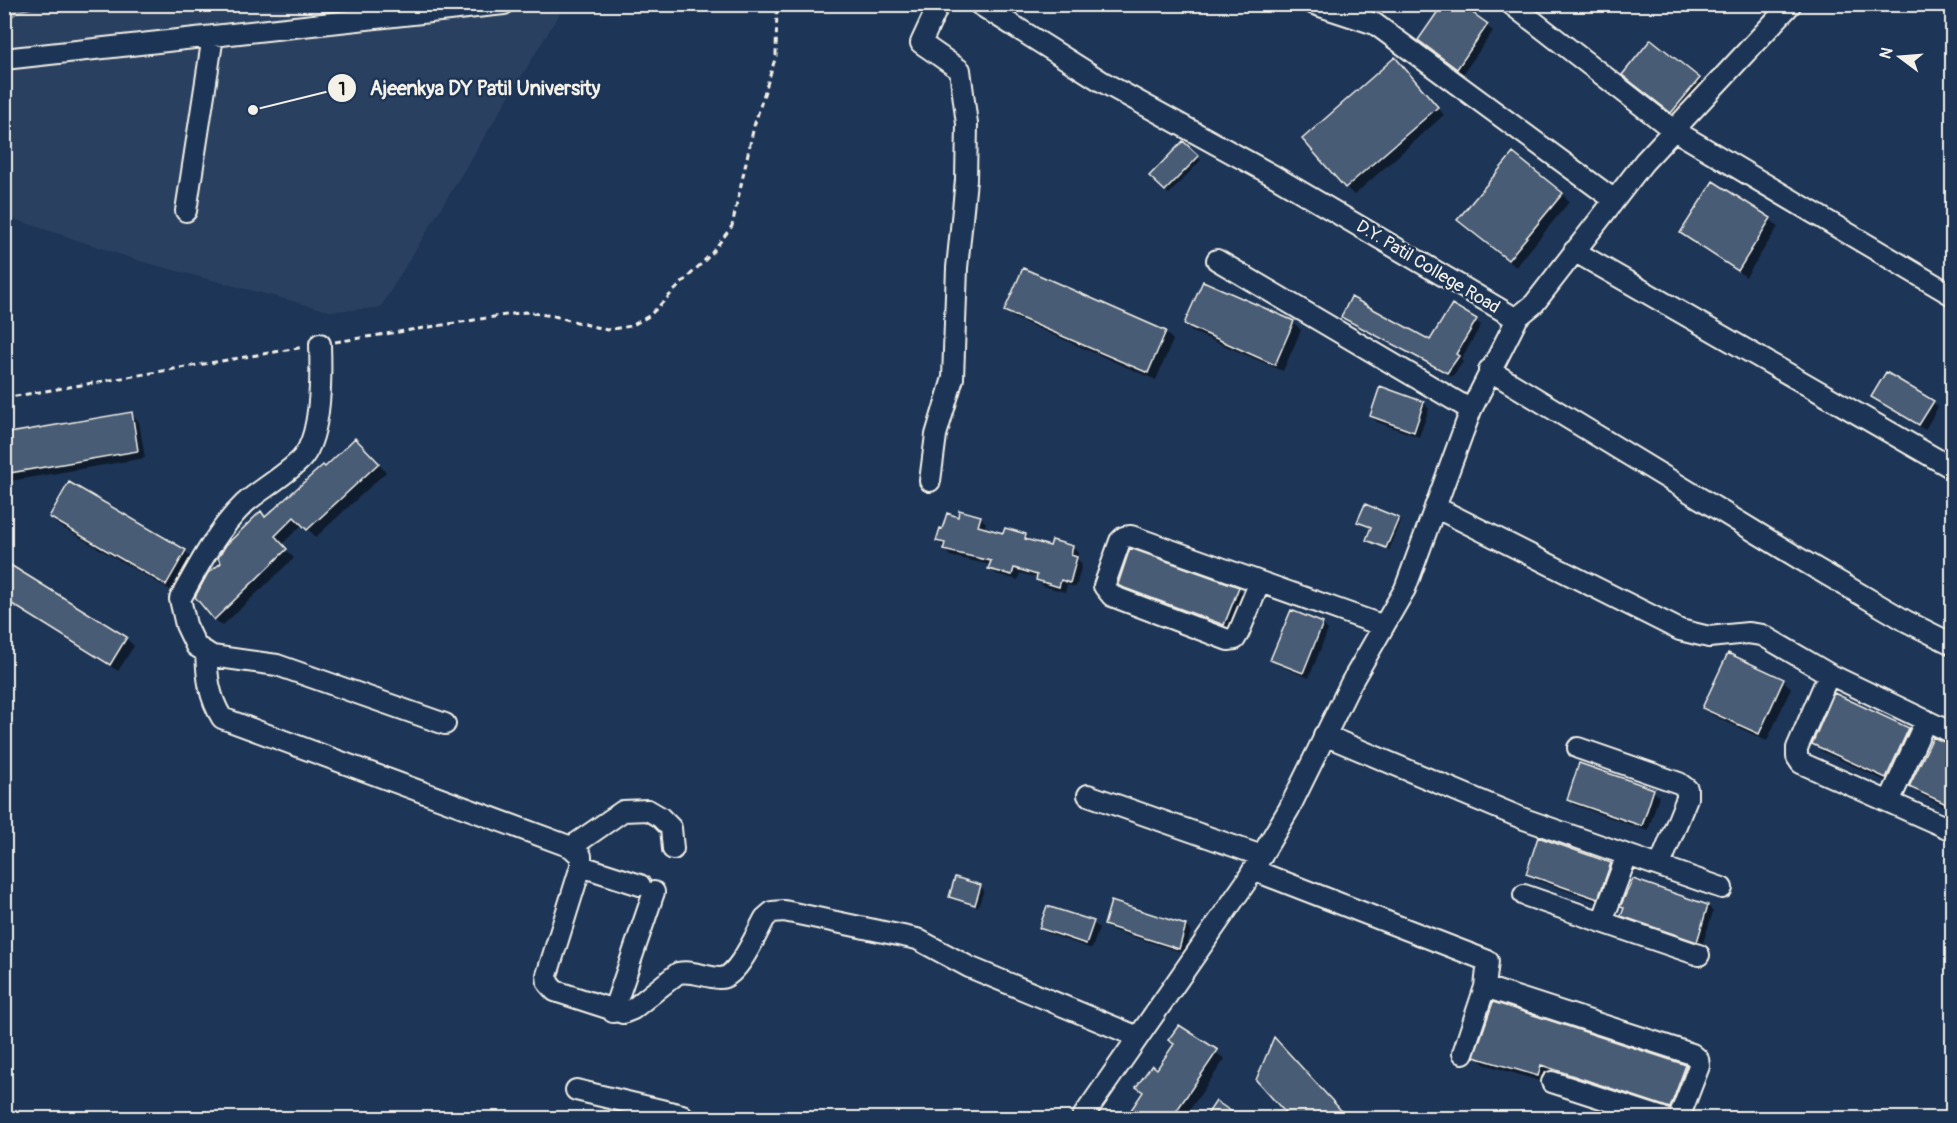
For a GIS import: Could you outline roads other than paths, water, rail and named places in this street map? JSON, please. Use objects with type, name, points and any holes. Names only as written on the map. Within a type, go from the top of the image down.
[{"type":"street","points":[[4,59],[504,4]]},
{"type":"street","points":[[930,481],[936,435],[953,378],[957,268],[966,180],[967,124],[960,70],[921,43],[939,4]]},
{"type":"street","name":"D.Y. Patil College Road","points":[[979,4],[1101,81],[1274,176],[1510,315],[1518,317],[1534,304],[1613,199],[1672,129],[1791,4]]},
{"type":"street","points":[[1314,4],[1375,24],[1613,199]]},
{"type":"street","points":[[1511,4],[1672,129],[1953,295]]},
{"type":"street","points":[[186,211],[213,36]]},
{"type":"street","points":[[1574,251],[1953,468]]},
{"type":"street","points":[[1217,260],[1471,410]]},
{"type":"street","points":[[1082,1119],[1257,863],[1289,809],[1324,735],[1405,589],[1471,410],[1489,370],[1518,317]]},
{"type":"street","points":[[320,344],[321,380],[317,421],[303,457],[245,504],[214,539],[180,598],[186,625],[196,646],[206,652],[231,661],[277,665],[445,724]]},
{"type":"street","points":[[1489,370],[1800,560],[1906,621],[1953,644]]},
{"type":"street","points":[[1435,507],[1680,630],[1709,637],[1738,633],[1762,635],[1828,674],[1953,733]]},
{"type":"street","points":[[1259,584],[1239,632],[1235,639],[1228,640],[1112,596],[1104,586],[1120,541],[1124,537],[1131,536],[1259,584],[1384,626]]},
{"type":"street","points":[[206,652],[208,682],[213,704],[222,718],[571,847],[581,856],[581,866],[547,975],[548,983],[555,990],[613,1012],[623,1013],[633,1009],[678,973],[686,971],[722,979],[737,968],[765,918],[772,912],[784,911],[917,939],[969,967],[1138,1037]]},
{"type":"street","points":[[1828,674],[1797,748],[1797,757],[1801,763],[1953,830]]},
{"type":"street","points":[[1889,802],[1926,720]]},
{"type":"street","points":[[1324,735],[1524,819],[1722,888]]},
{"type":"street","points":[[1578,748],[1679,783],[1687,789],[1688,798],[1660,865]]},
{"type":"street","points":[[1088,795],[1483,957],[1488,961],[1489,968],[1463,1053]]},
{"type":"street","points":[[571,847],[623,811],[648,810],[660,817],[671,828],[674,849]]},
{"type":"street","points":[[1602,922],[1627,855]]},
{"type":"street","points":[[581,866],[647,889],[613,1012]]},
{"type":"street","points":[[1524,895],[1699,955]]},
{"type":"street","points":[[1485,987],[1692,1054],[1698,1059],[1699,1066],[1679,1119]]},
{"type":"street","points":[[1552,1082],[1663,1119]]},
{"type":"street","points":[[576,1090],[686,1117]]},
{"type":"place","name":"Ajeenkya DY Patil University","points":[[253,110]]}]
